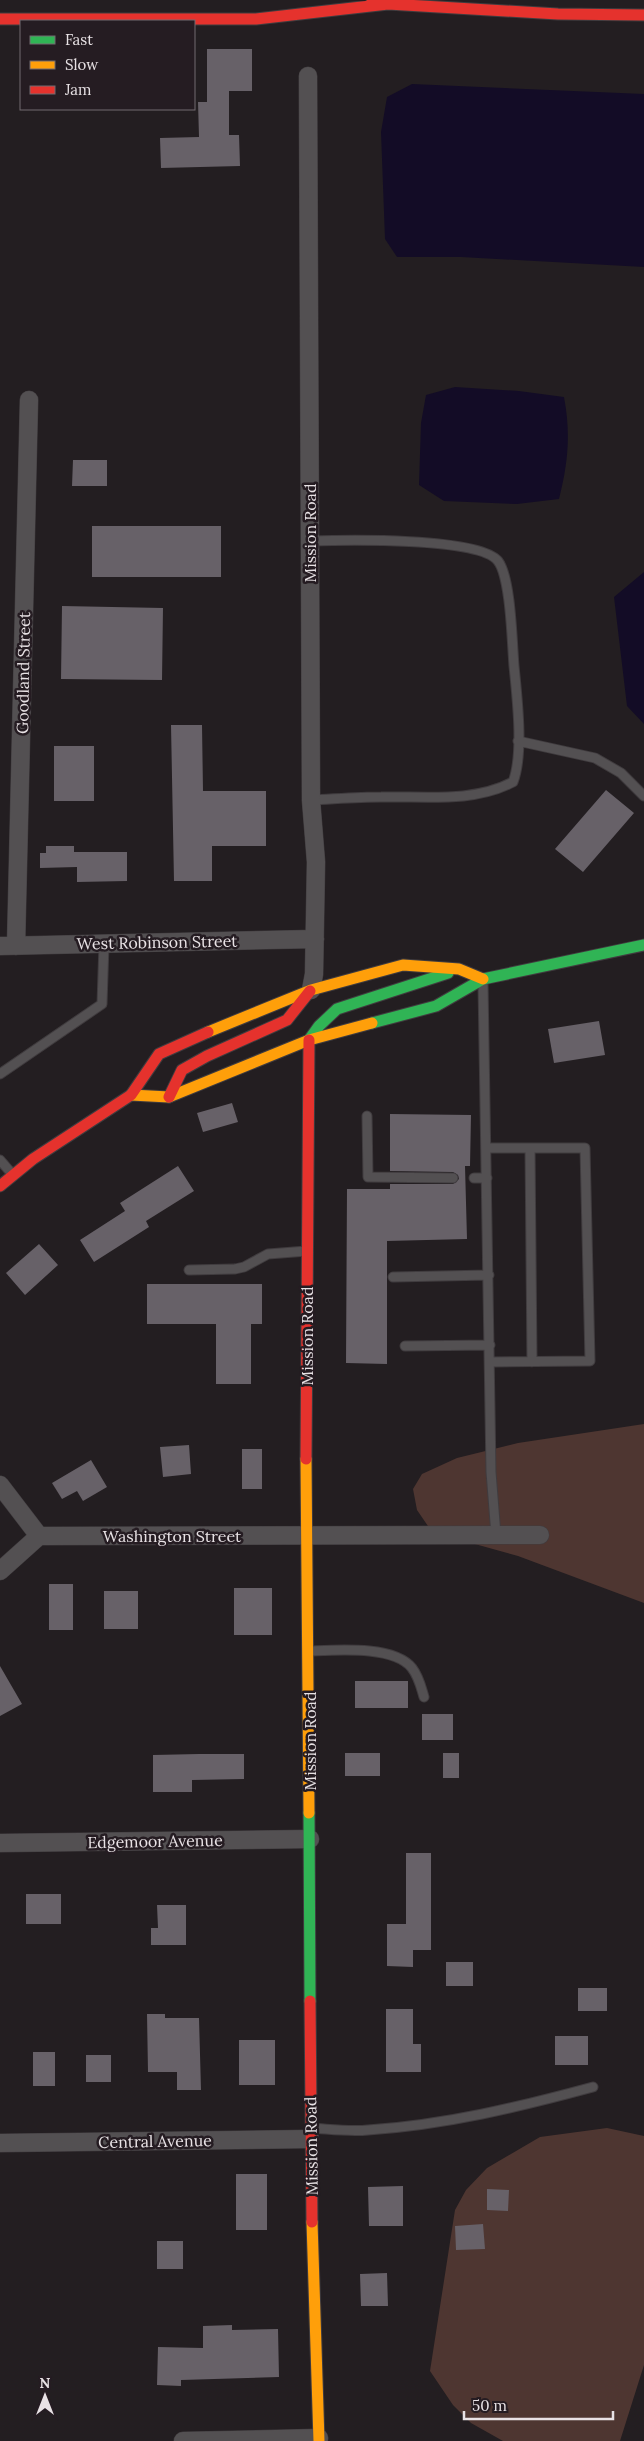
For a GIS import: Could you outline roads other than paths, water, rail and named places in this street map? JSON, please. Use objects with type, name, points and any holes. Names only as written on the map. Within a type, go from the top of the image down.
[{"type":"main road","points":[[372,0],[388,4]]},
{"type":"main road","points":[[0,19],[256,19],[388,4],[558,14],[644,15]]},
{"type":"main road","points":[[131,1095],[169,1097],[309,1040],[436,1006],[483,979],[644,945]]},
{"type":"main road","points":[[0,1186],[33,1159],[131,1095],[159,1054],[311,990],[403,965],[459,969],[483,979]]},
{"type":"main road","points":[[309,1040],[337,1009],[459,969]]},
{"type":"main road","points":[[169,1097],[182,1070],[207,1056],[288,1020],[311,990]]},
{"type":"main road","name":"Mission Road","points":[[309,1040],[306,1536],[309,1651],[310,2134],[320,2440]]},
{"type":"street","name":"Mission Road","points":[[308,76],[311,800],[316,862],[314,974],[311,990]]},
{"type":"street","name":"Goodland Street","points":[[8,946],[29,400]]},
{"type":"street","name":"West Robinson Street","points":[[8,946],[315,939]]},
{"type":"street","points":[[0,1485],[39,1536],[0,1571]]},
{"type":"street","name":"Washington Street","points":[[39,1536],[540,1535]]},
{"type":"street","name":"Edgemoor Avenue","points":[[0,1843],[310,1839]]},
{"type":"street","name":"Central Avenue","points":[[0,2143],[310,2134]]},
{"type":"street","points":[[183,2441],[320,2440]]},
{"type":"lane","points":[[310,541],[367,540],[470,547],[492,554],[500,563],[507,586],[517,693],[518,741],[517,772],[513,782],[498,790],[464,797],[380,797],[311,800]]},
{"type":"lane","points":[[518,741],[595,758],[621,773],[644,796]]},
{"type":"lane","points":[[0,1074],[102,1004],[104,944]]},
{"type":"lane","points":[[483,979],[491,1472],[496,1535]]},
{"type":"lane","points":[[367,1116],[368,1177],[454,1178]]},
{"type":"lane","points":[[487,1148],[586,1148],[590,1361],[490,1362]]},
{"type":"lane","points":[[530,1148],[532,1362]]},
{"type":"lane","points":[[0,1160],[13,1175]]},
{"type":"lane","points":[[474,1178],[487,1178]]},
{"type":"lane","points":[[189,1270],[236,1269],[244,1267],[268,1254],[308,1251]]},
{"type":"lane","points":[[393,1277],[489,1275]]},
{"type":"lane","points":[[405,1346],[490,1344]]},
{"type":"lane","points":[[309,1651],[357,1650],[385,1653],[410,1666],[419,1679],[424,1697]]},
{"type":"lane","points":[[310,2134],[366,2131],[449,2122],[515,2108],[593,2086]]}]
